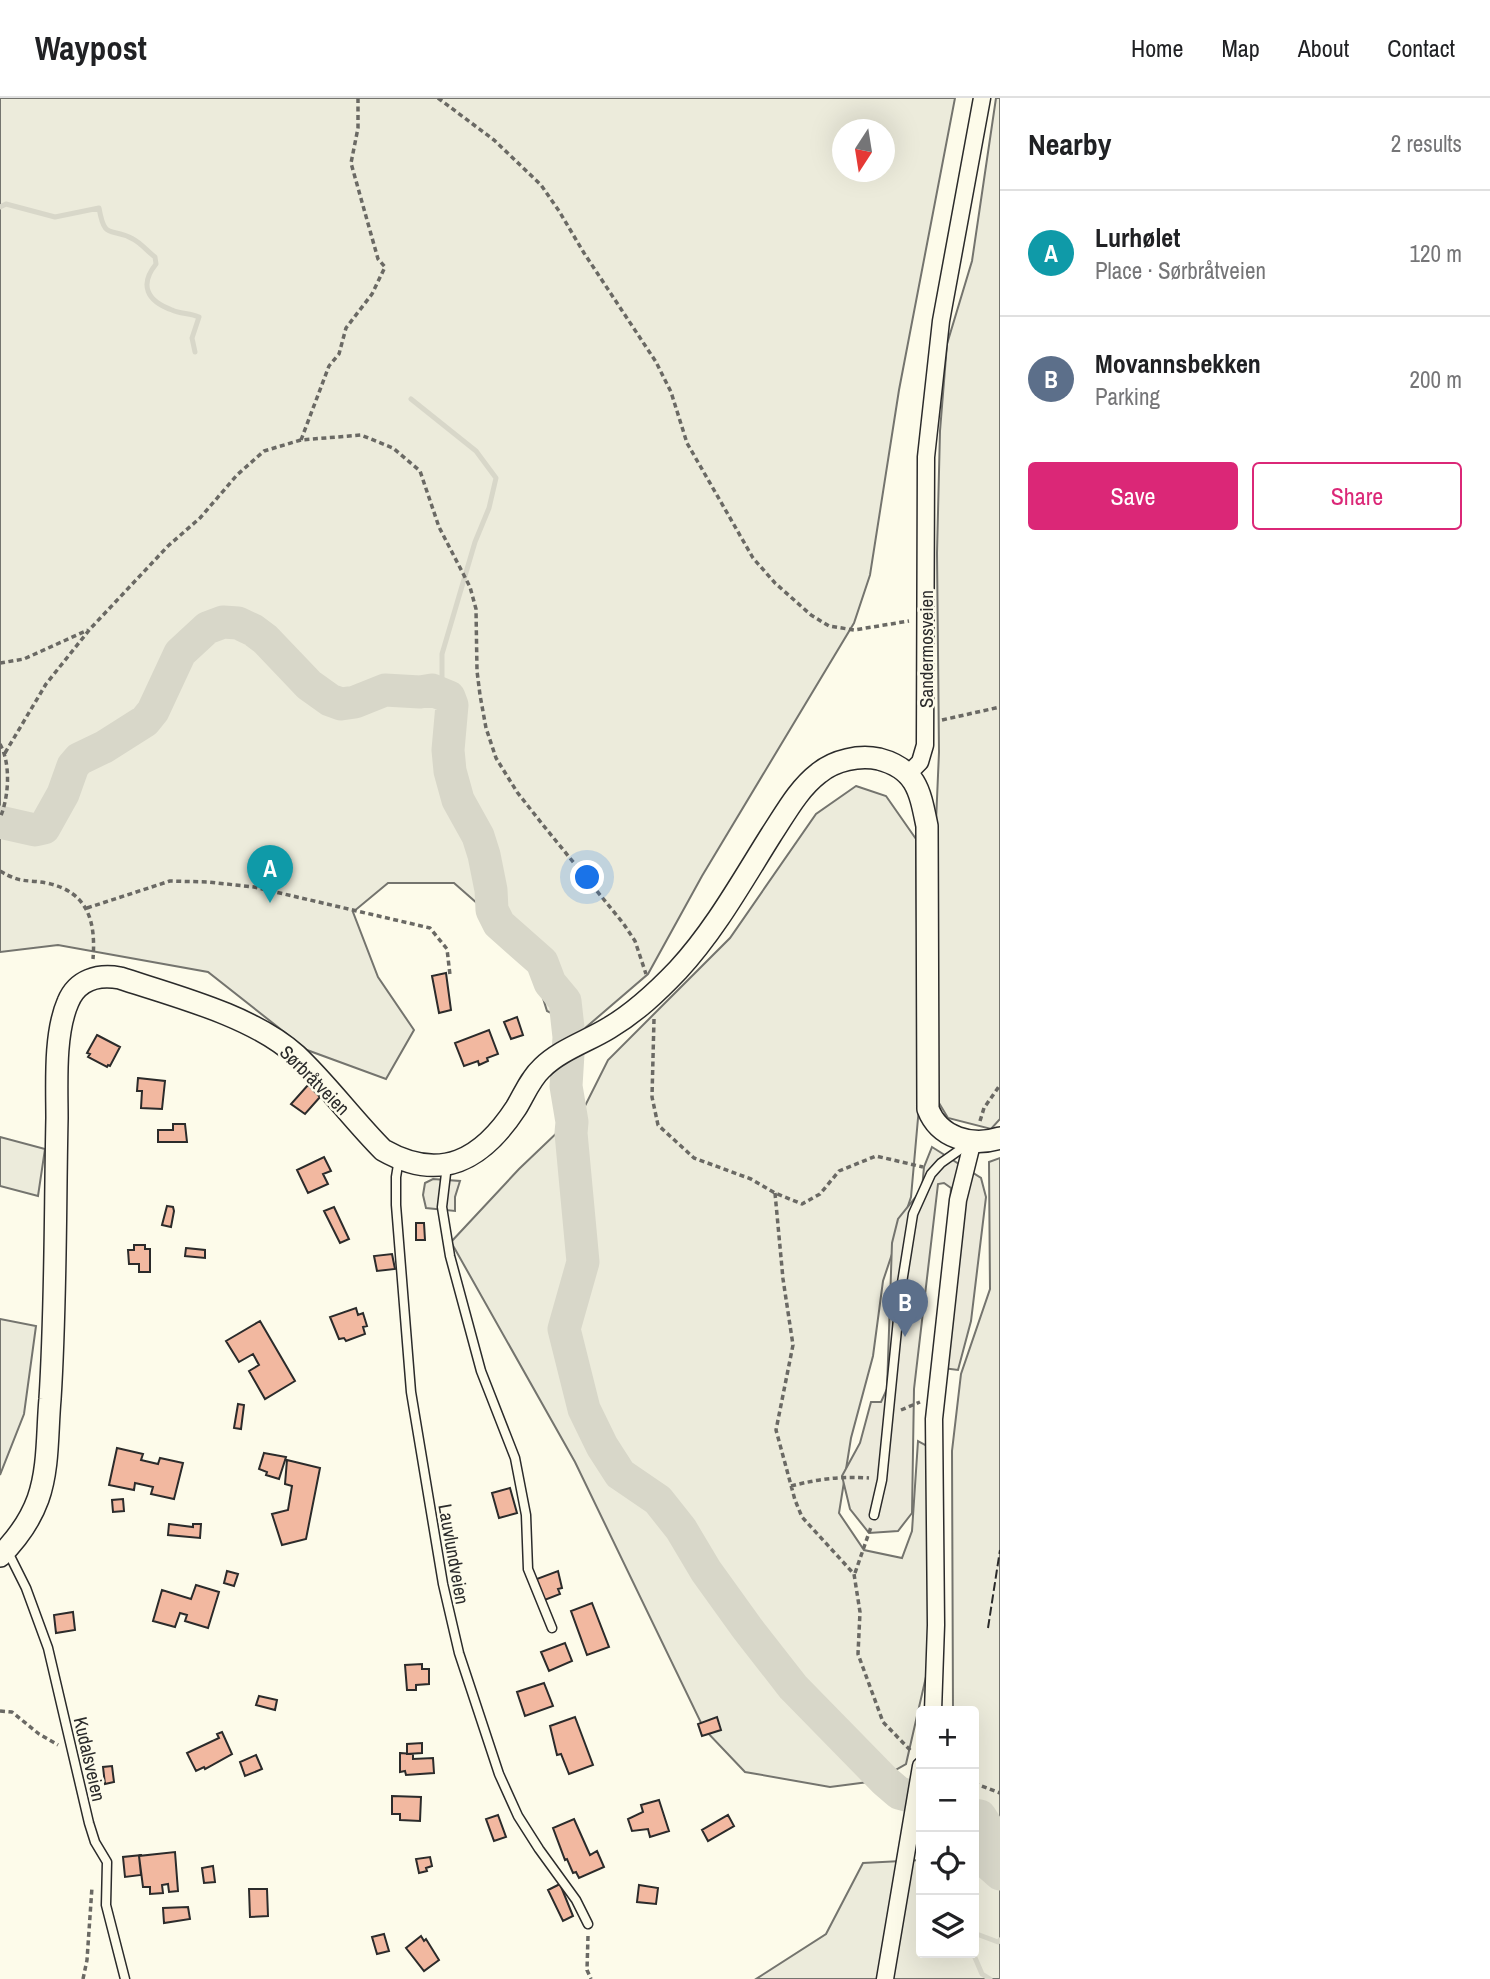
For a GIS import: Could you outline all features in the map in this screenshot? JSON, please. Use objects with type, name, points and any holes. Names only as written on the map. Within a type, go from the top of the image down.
[{"type":"street","name":"Sandermosveien","points":[[909,773],[923,755],[926,722],[926,457],[941,321],[982,98]]},
{"type":"street","points":[[447,1165],[458,1163],[470,1156],[495,1135],[536,1074],[555,1058],[632,1013],[654,995],[694,953],[807,783],[819,772],[841,762],[865,757],[892,763],[909,773],[921,799],[928,840],[928,1110],[939,1128],[956,1138],[988,1142],[1000,1138]]},
{"type":"street","name":"Sørbråtveien","points":[[3,1552],[18,1537],[32,1514],[44,1477],[56,1284],[58,1069],[63,1017],[73,993],[92,978],[106,975],[165,993],[257,1029],[295,1055],[383,1150],[399,1159],[447,1165]]},
{"type":"street","points":[[933,1706],[936,1625],[933,1489],[936,1398],[958,1200],[973,1140]]},
{"type":"street","points":[[885,1979],[921,1769]]},
{"type":"lane","points":[[874,1515],[882,1480],[901,1289],[913,1214],[935,1170],[948,1157],[973,1140]]},
{"type":"lane","name":"Lauvlundveien","points":[[399,1159],[396,1205],[411,1392],[443,1584],[458,1653],[499,1774],[514,1808],[528,1834],[576,1900],[588,1924]]},
{"type":"lane","points":[[447,1165],[442,1207],[450,1256],[481,1371],[515,1458],[527,1515],[528,1569],[552,1628]]},
{"type":"lane","name":"Kudalsveien","points":[[3,1552],[26,1588],[44,1636],[95,1843],[107,1862],[106,1905],[125,1979]]},
{"type":"path","points":[[301,440],[329,366],[339,354],[346,328],[372,295],[385,267],[378,258],[351,163],[358,128],[358,98]]},
{"type":"path","points":[[438,98],[494,140],[541,186],[559,211],[656,362],[671,392],[687,443],[752,558],[775,583],[811,615],[829,626],[853,630],[884,624],[926,622]]},
{"type":"path","points":[[5,753],[46,684],[90,629],[168,546],[200,519],[237,475],[264,451],[301,440],[361,435],[393,448],[420,471],[439,527],[470,587],[476,609],[480,695],[486,728],[496,758],[543,825],[635,941],[654,995],[652,1097],[658,1125],[694,1158],[751,1179],[775,1194],[802,1204],[820,1194],[839,1171],[876,1156],[935,1170]]},
{"type":"path","points":[[0,663],[24,659],[90,629]]},
{"type":"path","points":[[926,722],[949,720],[1000,707]]},
{"type":"path","points":[[0,744],[5,753],[7,786],[0,818]]},
{"type":"path","points":[[0,871],[17,881],[47,883],[71,891],[88,908],[94,949]]},
{"type":"path","points":[[88,908],[170,881],[254,887],[429,928],[447,949],[450,975]]},
{"type":"path","points":[[973,1140],[984,1108],[1000,1085]]},
{"type":"path","points":[[775,1194],[783,1279],[793,1345],[776,1430],[802,1517],[854,1574]]},
{"type":"path","points":[[887,1416],[918,1402],[936,1398]]},
{"type":"path","points":[[792,1486],[842,1476],[882,1480]]},
{"type":"path","points":[[874,1515],[854,1574],[860,1612],[858,1654],[883,1722],[912,1752]]},
{"type":"path","points":[[0,1711],[12,1712],[39,1734],[72,1753]]},
{"type":"path","points":[[979,1785],[1000,1793]]},
{"type":"path","points":[[83,1979],[87,1960],[92,1882]]},
{"type":"path","points":[[588,1924],[587,1970],[591,1979]]},
{"type":"shaded area","points":[[0,98],[955,98],[899,390],[870,575],[854,623],[702,876],[648,974],[584,1029],[547,1011],[527,947],[454,883],[388,883],[353,912],[378,977],[414,1030],[386,1079],[307,1050],[208,972],[58,945],[0,952]]},
{"type":"shaded area","points":[[996,98],[1000,98],[1000,1119],[991,1129],[948,1118],[936,1098],[936,822],[939,752],[937,553],[940,431],[947,344],[972,261]]},
{"type":"shaded area","points":[[856,786],[886,796],[916,839],[919,1107],[911,1197],[883,1281],[873,1356],[851,1438],[839,1513],[864,1550],[902,1558],[912,1531],[918,1441],[931,1448],[931,1655],[919,1706],[916,1706],[916,1720],[906,1764],[876,1781],[830,1787],[745,1772],[704,1729],[575,1462],[451,1242],[519,1169],[585,1106],[608,1060],[730,938],[816,814]]},
{"type":"shaded area","points":[[0,1137],[45,1149],[38,1196],[0,1186]]},
{"type":"shaded area","points":[[932,1147],[981,1178],[986,1197],[971,1321],[958,1370],[943,1368],[941,1354],[951,1188],[944,1183],[938,1184],[914,1389],[912,1513],[898,1531],[869,1533],[850,1509],[842,1476],[860,1443],[871,1402],[881,1402],[887,1389],[892,1243],[898,1219],[922,1189],[924,1167]]},
{"type":"shaded area","points":[[1000,1158],[1000,1979],[756,1979],[826,1934],[863,1863],[916,1860],[916,1958],[979,1958],[979,1706],[953,1706],[952,1451],[961,1374],[990,1289],[989,1162]]},
{"type":"shaded area","points":[[433,1179],[460,1181],[455,1197],[455,1211],[426,1208],[423,1195],[425,1183]]},
{"type":"shaded area","points":[[0,1319],[36,1326],[24,1414],[0,1475]]},
{"type":"building","points":[[446,973],[451,1010],[439,1013],[432,976]]},
{"type":"building","points":[[517,1017],[523,1035],[511,1039],[504,1022]]},
{"type":"building","points":[[489,1030],[498,1054],[479,1065],[478,1061],[464,1066],[455,1043]]},
{"type":"building","points":[[97,1035],[120,1047],[110,1066],[88,1057],[90,1054],[87,1053]]},
{"type":"building","points":[[138,1078],[165,1081],[162,1109],[141,1108],[142,1091],[137,1091]]},
{"type":"building","points":[[308,1085],[320,1097],[305,1114],[291,1104]]},
{"type":"building","points":[[173,1124],[185,1124],[187,1142],[158,1142],[158,1130],[173,1130]]},
{"type":"building","points":[[324,1157],[331,1171],[323,1174],[328,1184],[308,1193],[297,1170]]},
{"type":"building","points":[[167,1206],[173,1207],[174,1211],[171,1227],[162,1225]]},
{"type":"building","points":[[334,1207],[349,1239],[340,1243],[324,1211]]},
{"type":"building","points":[[416,1223],[424,1223],[425,1240],[416,1240]]},
{"type":"building","points":[[134,1245],[145,1245],[145,1249],[150,1249],[150,1272],[139,1272],[139,1264],[129,1264],[128,1250],[134,1250]]},
{"type":"building","points":[[186,1248],[205,1250],[205,1258],[185,1256]]},
{"type":"building","points":[[392,1254],[395,1269],[377,1271],[374,1256]]},
{"type":"building","points":[[356,1308],[358,1315],[363,1313],[367,1326],[363,1327],[365,1334],[346,1341],[344,1338],[339,1339],[330,1317]]},
{"type":"building","points":[[260,1321],[295,1381],[265,1399],[249,1371],[259,1365],[253,1354],[239,1362],[226,1341]]},
{"type":"building","points":[[238,1404],[244,1405],[241,1429],[234,1428]]},
{"type":"building","points":[[117,1448],[143,1454],[141,1460],[158,1464],[160,1458],[183,1463],[174,1499],[151,1494],[153,1487],[135,1483],[134,1490],[109,1485]]},
{"type":"building","points":[[264,1453],[286,1457],[279,1479],[266,1475],[267,1472],[259,1469]]},
{"type":"building","points":[[287,1460],[320,1468],[306,1539],[282,1545],[272,1514],[288,1510],[292,1486],[285,1484]]},
{"type":"building","points":[[510,1488],[517,1513],[499,1518],[492,1493]]},
{"type":"building","points":[[123,1499],[124,1511],[113,1512],[112,1500]]},
{"type":"building","points":[[169,1524],[193,1527],[193,1524],[201,1524],[200,1538],[168,1535]]},
{"type":"building","points":[[227,1571],[238,1574],[234,1586],[224,1583]]},
{"type":"building","points":[[558,1571],[562,1588],[558,1589],[560,1594],[542,1601],[534,1580]]},
{"type":"building","points":[[196,1585],[219,1592],[208,1628],[185,1621],[187,1615],[180,1613],[175,1627],[153,1621],[162,1590],[191,1599]]},
{"type":"building","points":[[592,1603],[609,1647],[587,1655],[571,1611]]},
{"type":"building","points":[[73,1612],[75,1630],[56,1633],[54,1615]]},
{"type":"building","points":[[565,1643],[572,1661],[549,1671],[541,1652]]},
{"type":"building","points":[[422,1664],[422,1669],[429,1669],[429,1684],[416,1685],[416,1690],[407,1690],[405,1665]]},
{"type":"building","points":[[544,1683],[553,1706],[525,1716],[517,1692]]},
{"type":"building","points":[[259,1696],[277,1700],[275,1710],[256,1705]]},
{"type":"building","points":[[575,1717],[593,1765],[569,1774],[561,1754],[557,1755],[550,1726]]},
{"type":"building","points":[[717,1717],[721,1730],[702,1736],[698,1724]]},
{"type":"building","points":[[222,1732],[232,1754],[196,1771],[187,1753],[219,1738],[217,1734]]},
{"type":"building","points":[[422,1743],[422,1753],[407,1754],[407,1744]]},
{"type":"building","points":[[400,1753],[413,1754],[413,1759],[433,1758],[434,1773],[406,1775],[405,1771],[400,1772]]},
{"type":"building","points":[[256,1755],[262,1769],[245,1776],[240,1762]]},
{"type":"building","points":[[112,1766],[114,1782],[105,1784],[103,1767]]},
{"type":"building","points":[[392,1796],[421,1797],[420,1821],[400,1820],[400,1814],[392,1814]]},
{"type":"building","points":[[659,1800],[669,1831],[650,1837],[648,1829],[632,1831],[628,1819],[643,1812],[641,1805]]},
{"type":"building","points":[[498,1815],[506,1837],[494,1841],[486,1819]]},
{"type":"building","points":[[728,1815],[734,1826],[708,1841],[702,1830]]},
{"type":"building","points":[[574,1819],[590,1855],[597,1851],[604,1867],[579,1878],[576,1872],[573,1873],[567,1859],[565,1860],[553,1828]]},
{"type":"building","points":[[175,1852],[178,1891],[169,1892],[168,1884],[162,1885],[163,1893],[150,1894],[150,1887],[143,1887],[139,1856]]},
{"type":"building","points":[[142,1855],[139,1856],[141,1875],[125,1877],[123,1857]]},
{"type":"building","points":[[430,1857],[432,1866],[419,1873],[416,1859]]},
{"type":"building","points":[[213,1866],[215,1882],[204,1883],[202,1868]]},
{"type":"building","points":[[560,1884],[573,1916],[563,1921],[548,1890]]},
{"type":"building","points":[[639,1885],[658,1888],[656,1904],[637,1902]]},
{"type":"building","points":[[249,1889],[267,1889],[268,1916],[250,1917]]},
{"type":"building","points":[[188,1907],[190,1919],[164,1923],[163,1908]]},
{"type":"building","points":[[384,1934],[389,1951],[377,1954],[372,1937]]},
{"type":"building","points":[[421,1936],[424,1941],[426,1939],[439,1960],[424,1971],[406,1948]]},
{"type":"waterway","points":[[0,207],[6,204],[55,217],[99,208],[107,229],[133,239],[155,257],[156,264],[147,285],[151,297],[172,310],[199,317],[192,338],[195,352]]},
{"type":"waterway","points":[[411,399],[476,451],[496,478],[489,508],[475,542],[442,654],[442,693]]},
{"type":"waterway","points":[[0,822],[35,830],[44,828],[63,794],[73,766],[79,759],[145,721],[153,711],[180,653],[207,628],[223,622],[238,623],[253,630],[309,685],[330,700],[341,704],[355,702],[385,690],[432,690],[449,697],[452,705],[448,750],[450,771],[458,800],[478,836],[484,855],[492,910],[499,924],[542,962],[550,983],[565,1001],[569,1037],[566,1086],[572,1122],[583,1262],[564,1329],[584,1409],[602,1446],[620,1474],[658,1500],[681,1529],[706,1571],[747,1628],[793,1687],[885,1781],[899,1793],[916,1798]]},
{"type":"waterway","points":[[979,1816],[1000,1848]]},
{"type":"waterway","points":[[979,1855],[1000,1874]]},
{"type":"waterway","points":[[979,1935],[998,1942],[1000,1940]]},
{"type":"waterway","points":[[975,1958],[982,1974],[990,1979]]},
{"type":"fence","points":[[988,1628],[1000,1550]]},
{"type":"place","name":"Lurhølet","points":[[270,903]]},
{"type":"place","name":"Movannsbekken","points":[[905,1337]]}]
